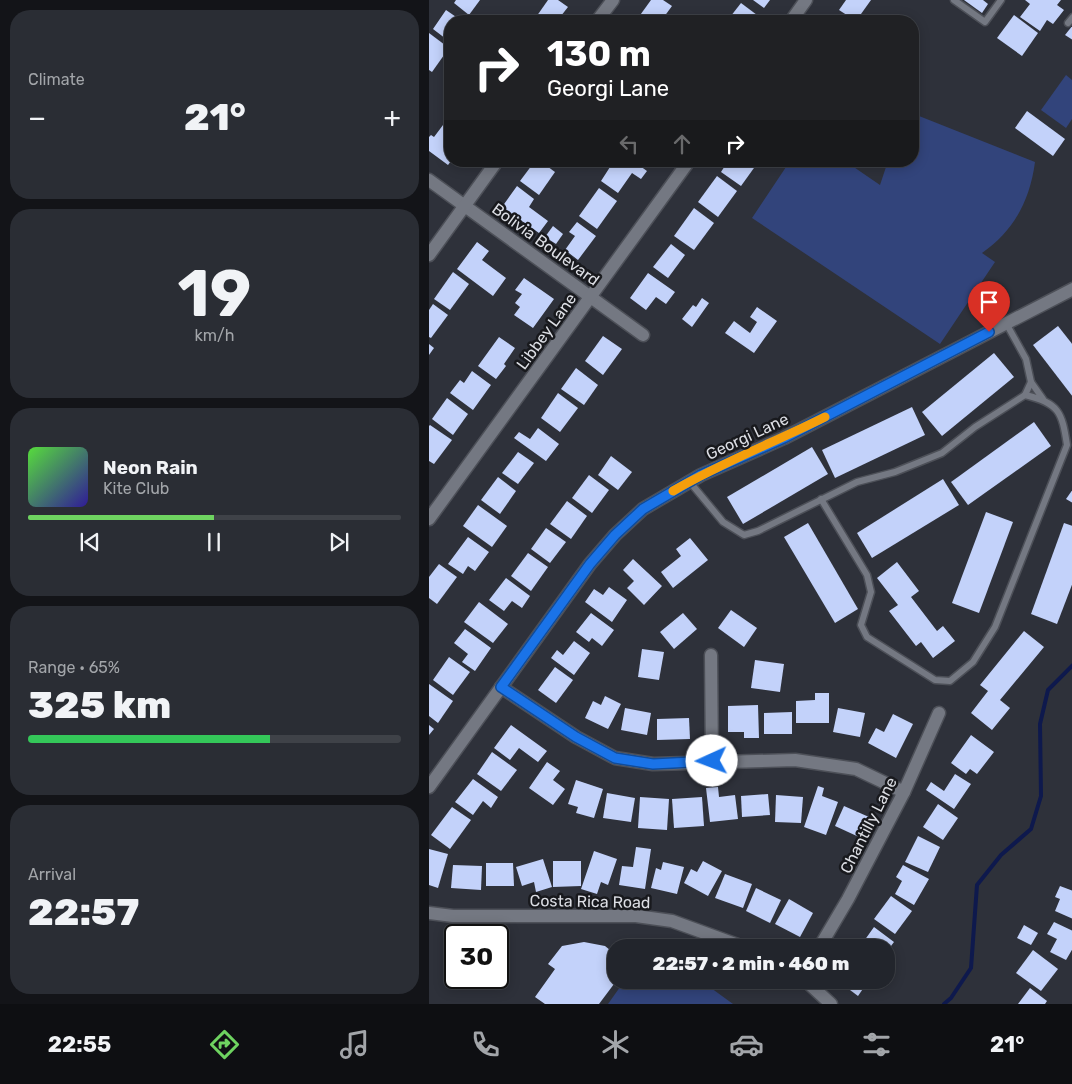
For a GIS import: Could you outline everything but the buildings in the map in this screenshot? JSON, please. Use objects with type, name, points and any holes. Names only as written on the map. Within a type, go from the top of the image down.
[{"type":"street","points":[[602,15],[613,0]]},
{"type":"street","points":[[795,15],[806,0]]},
{"type":"street","points":[[429,255],[493,167]]},
{"type":"street","name":"Libbey Lane","points":[[429,519],[685,167]]},
{"type":"street","name":"Bolivia Boulevard","points":[[429,180],[643,335]]},
{"type":"street","name":"Georgi Lane","points":[[429,787],[590,564],[615,535],[643,509],[701,475],[784,438],[1072,289]]},
{"type":"street","points":[[711,655],[712,761]]},
{"type":"street","points":[[501,687],[576,737],[615,758],[653,764],[795,760],[856,769],[905,792]]},
{"type":"street","name":"Chantilly Lane","points":[[824,939],[848,899],[905,792],[939,713]]},
{"type":"street","name":"Costa Rica Road","points":[[429,913],[468,916],[636,916],[672,921],[721,939]]},
{"type":"street","points":[[815,989],[831,1004]]},
{"type":"lane","points":[[954,0],[985,22],[1001,0]]},
{"type":"lane","points":[[1068,24],[1072,17]]},
{"type":"lane","points":[[821,499],[867,575],[871,592],[861,625],[867,636],[935,680],[950,681],[973,662],[995,627],[1067,445],[1063,418],[1052,405],[1043,399],[1031,382],[1026,359],[1006,323]]},
{"type":"lane","points":[[689,482],[723,522],[744,535],[758,531],[857,482],[895,472],[942,453],[975,427],[1025,395],[1031,382]]},
{"type":"lane","points":[[1025,395],[1043,399]]},
{"type":"shaded area","points":[[1066,75],[1072,80],[1072,119],[1066,128],[1041,110]]},
{"type":"shaded area","points":[[919,116],[1035,162],[1029,189],[1019,214],[1003,235],[982,253],[995,262],[940,344],[752,218],[786,167],[854,167],[880,185],[886,167],[919,167]]},
{"type":"shaded area","points":[[619,989],[712,989],[733,1004],[608,1004]]},
{"type":"waterway","points":[[944,1004],[951,998],[971,968],[977,885],[1001,855],[1031,829],[1041,796],[1040,724],[1048,690],[1073,665]]},
{"type":"slow traffic","points":[[673,491],[701,475],[784,438],[825,417]]},
{"type":"route","points":[[712,761],[653,764],[615,758],[576,737],[501,687],[590,564],[615,535],[643,509],[701,475],[784,438],[989,332]]}]
